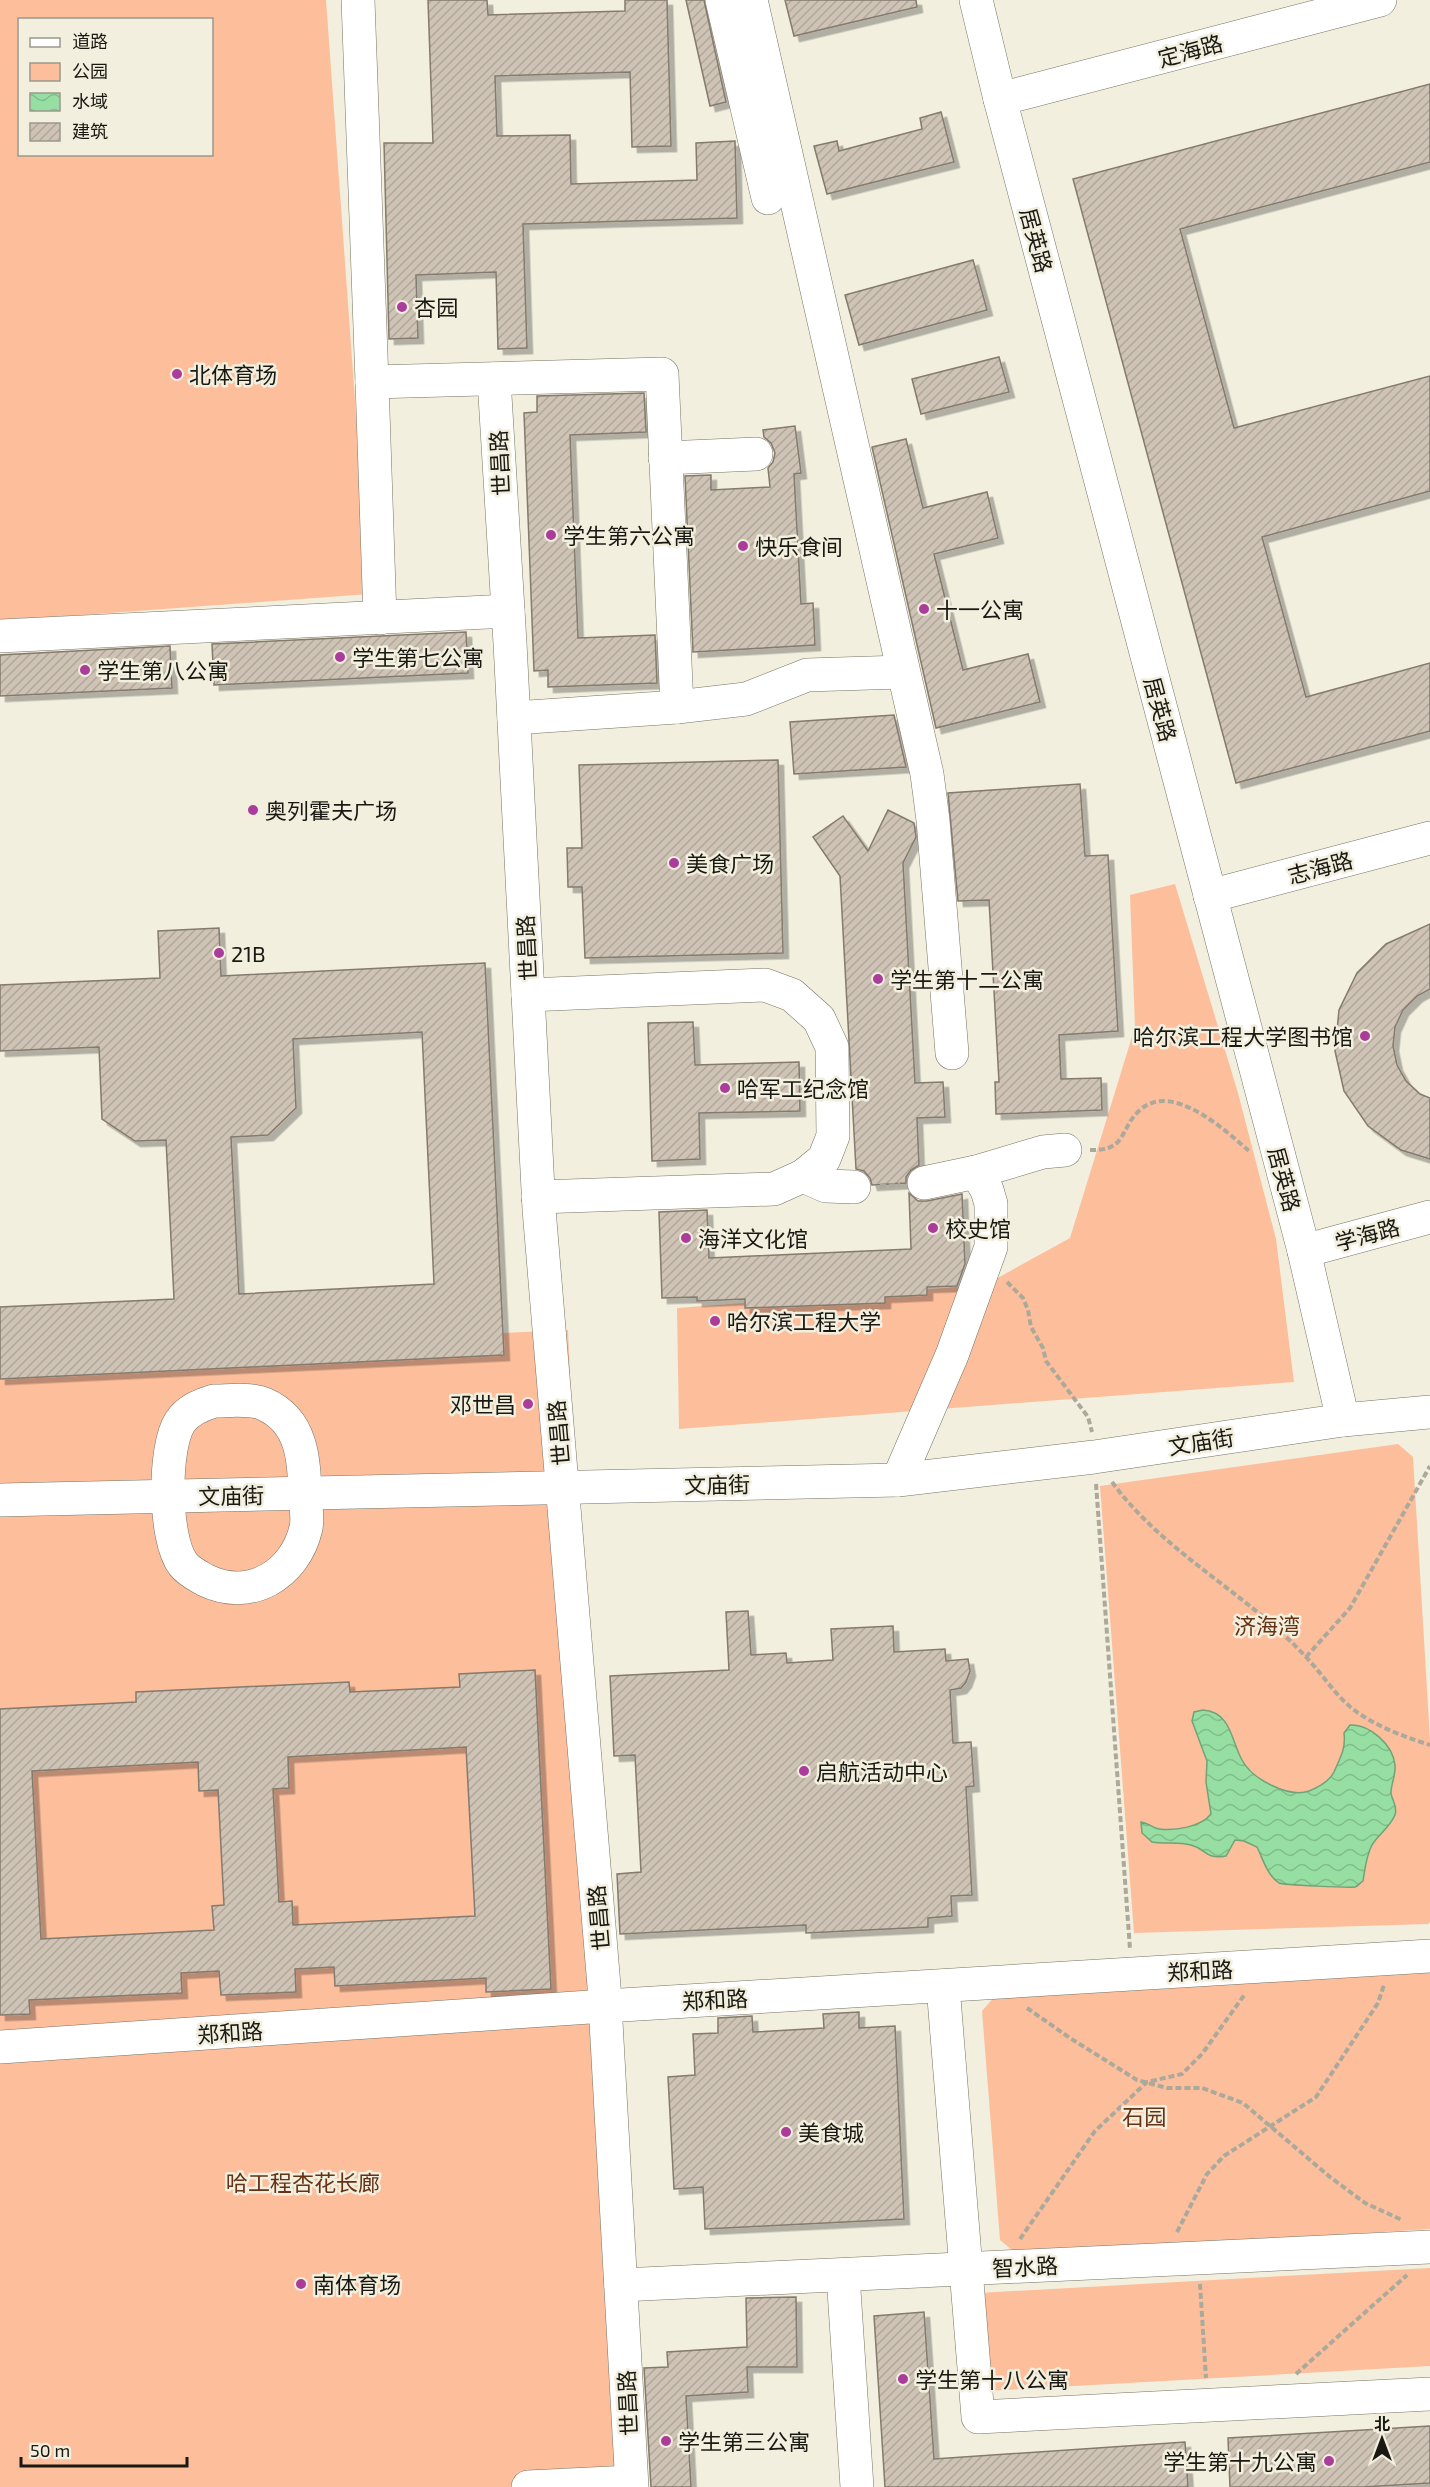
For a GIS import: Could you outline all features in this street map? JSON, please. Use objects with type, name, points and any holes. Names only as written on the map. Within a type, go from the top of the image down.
[{"type":"street","points":[[358,0],[380,618]]},
{"type":"street","points":[[722,0],[768,198]]},
{"type":"street","points":[[751,0],[927,774],[933,819],[952,1053]]},
{"type":"street","name":"居英路","points":[[976,0],[1000,99],[1304,1251],[1343,1420]]},
{"type":"street","name":"定海路","points":[[1000,99],[1380,0]]},
{"type":"street","points":[[372,382],[662,374],[677,707]]},
{"type":"street","name":"世昌路","points":[[494,379],[514,717],[538,1197],[605,2006],[632,2484]]},
{"type":"street","points":[[665,458],[756,454]]},
{"type":"street","points":[[0,636],[508,611]]},
{"type":"street","points":[[514,717],[677,707],[746,699],[807,675],[902,672]]},
{"type":"street","name":"志海路","points":[[1210,896],[1430,837]]},
{"type":"street","points":[[528,995],[765,985],[792,995],[819,1019],[832,1047],[832,1136],[824,1159],[804,1176],[774,1189],[538,1197]]},
{"type":"street","points":[[924,1183],[976,1172],[1042,1152],[1065,1150]]},
{"type":"street","points":[[898,1480],[952,1355],[987,1265],[991,1247],[991,1204],[987,1190],[976,1172]]},
{"type":"street","points":[[804,1176],[826,1186],[854,1187]]},
{"type":"street","name":"学海路","points":[[1304,1251],[1430,1217]]},
{"type":"street","points":[[214,1401],[261,1402],[291,1423],[300,1441],[305,1471],[305,1493],[306,1527],[297,1551],[282,1572],[265,1584],[243,1589],[219,1587],[199,1576],[183,1564],[170,1528],[168,1470],[180,1423],[195,1407],[214,1401]]},
{"type":"street","name":"文庙街","points":[[0,1500],[898,1480],[1094,1457],[1343,1420],[1430,1412]]},
{"type":"street","name":"郑和路","points":[[0,2047],[605,2006],[1430,1956]]},
{"type":"street","points":[[943,1986],[978,2417],[1430,2394]]},
{"type":"street","name":"智水路","points":[[621,2285],[1162,2259],[1421,2259]]},
{"type":"street","points":[[843,2275],[857,2487]]},
{"type":"street","points":[[528,2487],[632,2484]]},
{"type":"path","points":[[1065,1150],[1107,1150],[1115,1146],[1140,1110],[1150,1104],[1165,1101],[1185,1105],[1203,1115],[1253,1155]]},
{"type":"path","points":[[854,1187],[924,1183]]},
{"type":"path","points":[[987,1265],[997,1270],[1023,1298],[1031,1327],[1051,1371],[1088,1417],[1092,1435],[1132,1974]]},
{"type":"path","points":[[1094,1457],[1128,1504],[1149,1524],[1263,1617],[1306,1657],[1336,1696],[1363,1717],[1430,1745]]},
{"type":"path","points":[[1306,1657],[1350,1608],[1430,1466]]},
{"type":"path","points":[[1162,2259],[1207,2174],[1224,2156],[1316,2097],[1378,2003],[1384,1982],[1385,1959]]},
{"type":"path","points":[[1001,2267],[1095,2131],[1147,2082],[1182,2074],[1202,2054],[1267,1966]]},
{"type":"path","points":[[1008,1982],[1019,2002],[1038,2017],[1137,2080],[1167,2088],[1202,2088],[1243,2103],[1330,2177],[1365,2203],[1408,2223]]},
{"type":"path","points":[[1199,2258],[1208,2406]]},
{"type":"path","points":[[1264,2403],[1421,2259]]},
{"type":"green space","name":"北体育场","points":[[0,0],[326,0],[369,594],[0,621]]},
{"type":"green space","points":[[1175,884],[1238,1093],[1276,1239],[1294,1382],[679,1429],[677,1308],[985,1285],[1070,1238],[1135,1027],[1130,895]]},
{"type":"green space","name":"哈工程杏花长廊","points":[[568,1330],[620,2487],[0,2487],[0,1356]]},
{"type":"green space","name":"济海湾","points":[[1398,1444],[1413,1457],[1430,1739],[1430,1922],[1428,1924],[1134,1933],[1100,1486]]},
{"type":"green space","name":"石园","points":[[1430,1970],[1430,2229],[1018,2255],[1000,2240],[982,2011],[996,1995]]},
{"type":"green space","points":[[1430,2268],[1430,2366],[985,2391],[979,2293]]},
{"type":"water","points":[[1203,1710],[1212,1712],[1225,1721],[1242,1760],[1254,1774],[1271,1785],[1291,1792],[1309,1791],[1329,1779],[1342,1753],[1344,1733],[1350,1725],[1365,1728],[1385,1743],[1395,1765],[1391,1793],[1396,1812],[1370,1849],[1363,1881],[1356,1887],[1279,1883],[1268,1871],[1257,1847],[1244,1841],[1235,1840],[1226,1856],[1214,1857],[1191,1845],[1152,1842],[1142,1833],[1141,1822],[1159,1829],[1180,1829],[1201,1822],[1211,1814],[1206,1782],[1207,1761],[1192,1721],[1194,1712]]},
{"type":"building","points":[[428,0],[487,0],[488,15],[625,11],[625,0],[667,0],[671,146],[632,147],[630,72],[495,76],[497,136],[570,135],[571,184],[697,180],[696,143],[735,141],[737,218],[523,224],[527,348],[498,349],[496,272],[416,275],[418,338],[389,339],[384,143],[433,143]]},
{"type":"building","points":[[686,0],[704,0],[726,102],[710,106]]},
{"type":"building","points":[[785,0],[916,0],[917,7],[794,36]]},
{"type":"building","points":[[1430,84],[1430,162],[1180,229],[1234,428],[1430,376],[1430,491],[1262,537],[1306,697],[1430,663],[1430,731],[1236,783],[1073,179]]},
{"type":"building","points":[[941,112],[954,162],[827,194],[814,146],[837,141],[839,151],[922,129],[920,118]]},
{"type":"building","points":[[973,260],[987,310],[859,345],[845,295]]},
{"type":"building","points":[[999,357],[1009,392],[921,414],[912,379]]},
{"type":"building","name":"学生第六公寓","points":[[644,393],[646,432],[570,435],[578,638],[655,635],[657,683],[548,687],[548,670],[534,671],[524,413],[537,412],[537,396]]},
{"type":"building","name":"快乐食间","points":[[795,426],[801,473],[794,474],[801,604],[813,603],[815,645],[693,652],[685,476],[711,475],[711,490],[770,487],[768,468],[773,462],[775,453],[771,443],[764,437],[763,430]]},
{"type":"building","name":"十一公寓","points":[[906,439],[923,508],[987,492],[998,538],[934,554],[963,670],[1028,654],[1040,702],[936,728],[872,447]]},
{"type":"building","name":"学生第七公寓","points":[[466,632],[468,673],[214,685],[212,644]]},
{"type":"building","name":"学生第八公寓","points":[[170,646],[172,688],[0,696],[0,655]]},
{"type":"building","points":[[894,715],[906,767],[794,774],[790,722]]},
{"type":"building","name":"美食广场","points":[[778,760],[783,953],[585,958],[582,887],[568,887],[567,848],[582,848],[579,765]]},
{"type":"building","points":[[1080,784],[1085,856],[1108,855],[1118,1031],[1059,1035],[1061,1079],[1101,1078],[1102,1110],[996,1114],[995,1082],[999,1082],[989,900],[958,901],[948,793]]},
{"type":"building","name":"学生第十二公寓","points":[[888,810],[914,823],[916,837],[903,863],[915,1083],[943,1082],[945,1117],[917,1118],[919,1165],[911,1170],[906,1177],[906,1183],[872,1185],[864,1171],[856,1169],[840,876],[813,837],[843,816],[868,851]]},
{"type":"building","name":"哈尔滨工程大学图书馆","points":[[1430,924],[1430,989],[1417,996],[1403,1010],[1395,1027],[1393,1046],[1397,1065],[1406,1081],[1420,1094],[1430,1098],[1430,1159],[1401,1150],[1368,1126],[1344,1091],[1335,1051],[1339,1010],[1357,973],[1386,944]]},
{"type":"building","points":[[219,928],[221,976],[485,963],[504,1355],[0,1379],[0,1307],[174,1299],[166,1140],[135,1141],[102,1119],[99,1047],[0,1051],[0,985],[160,978],[158,931]],"holes":[[[422,1032],[434,1284],[239,1294],[231,1137],[268,1135],[296,1108],[293,1039]]]},
{"type":"building","name":"哈军工纪念馆","points":[[693,1022],[695,1065],[799,1062],[800,1111],[699,1113],[700,1159],[652,1161],[648,1023]]},
{"type":"building","points":[[909,1193],[918,1201],[962,1194],[965,1264],[957,1286],[927,1287],[927,1295],[885,1297],[885,1303],[745,1308],[745,1299],[697,1301],[697,1297],[662,1298],[659,1212],[707,1210],[709,1258],[911,1249]]},
{"type":"building","name":"启航活动中心","points":[[748,1611],[751,1655],[786,1653],[787,1663],[833,1660],[831,1629],[893,1626],[894,1652],[945,1649],[946,1661],[968,1659],[970,1671],[966,1682],[961,1688],[950,1690],[953,1743],[971,1742],[974,1786],[966,1787],[972,1895],[951,1896],[952,1916],[928,1918],[928,1927],[806,1933],[806,1925],[620,1934],[617,1874],[641,1872],[635,1755],[614,1756],[610,1676],[729,1670],[726,1612]]},
{"type":"building","points":[[535,1670],[551,1989],[486,1992],[486,1978],[335,1986],[334,1967],[295,1969],[296,1992],[221,1995],[219,1971],[181,1973],[182,1993],[29,2000],[30,2014],[0,2015],[0,1709],[136,1702],[136,1692],[349,1682],[350,1692],[460,1687],[459,1674]],"holes":[[[466,1747],[475,1916],[293,1925],[292,1901],[279,1902],[273,1789],[289,1788],[288,1757]],[[198,1762],[199,1791],[218,1790],[224,1905],[212,1906],[214,1930],[41,1939],[32,1771]]]},
{"type":"building","name":"美食城","points":[[859,2012],[859,2028],[895,2026],[904,2219],[705,2229],[703,2187],[674,2189],[668,2077],[695,2075],[693,2034],[718,2033],[718,2018],[752,2016],[753,2032],[824,2028],[823,2014]]},
{"type":"building","name":"学生第三公寓","points":[[796,2297],[797,2367],[747,2367],[748,2392],[686,2396],[691,2487],[651,2487],[644,2368],[668,2367],[667,2352],[747,2347],[746,2298]]},
{"type":"building","name":"学生第十八公寓","points":[[924,2312],[934,2459],[1185,2442],[1188,2487],[885,2487],[874,2316]]},
{"type":"building","name":"学生第十九公寓","points":[[1430,2426],[1430,2483],[1363,2487],[1230,2487],[1228,2438]]},
{"type":"place","name":"杏园","points":[[402,307]]},
{"type":"place","name":"北体育场","points":[[177,374]]},
{"type":"place","name":"学生第六公寓","points":[[551,535]]},
{"type":"place","name":"快乐食间","points":[[743,546]]},
{"type":"place","name":"十一公寓","points":[[924,609]]},
{"type":"place","name":"学生第七公寓","points":[[340,657]]},
{"type":"place","name":"学生第八公寓","points":[[85,670]]},
{"type":"place","name":"奥列霍夫广场","points":[[253,810]]},
{"type":"place","name":"美食广场","points":[[674,863]]},
{"type":"place","name":"21B","points":[[219,953]]},
{"type":"place","name":"学生第十二公寓","points":[[878,979]]},
{"type":"place","name":"哈尔滨工程大学图书馆","points":[[1365,1036]]},
{"type":"place","name":"哈军工纪念馆","points":[[725,1088]]},
{"type":"place","name":"校史馆","points":[[933,1228]]},
{"type":"place","name":"海洋文化馆","points":[[686,1238]]},
{"type":"place","name":"哈尔滨工程大学","points":[[715,1321]]},
{"type":"place","name":"邓世昌","points":[[528,1404]]},
{"type":"place","name":"启航活动中心","points":[[804,1771]]},
{"type":"place","name":"美食城","points":[[786,2132]]},
{"type":"place","name":"南体育场","points":[[301,2284]]},
{"type":"place","name":"学生第十八公寓","points":[[903,2379]]},
{"type":"place","name":"学生第三公寓","points":[[666,2441]]},
{"type":"place","name":"学生第十九公寓","points":[[1329,2461]]}]
